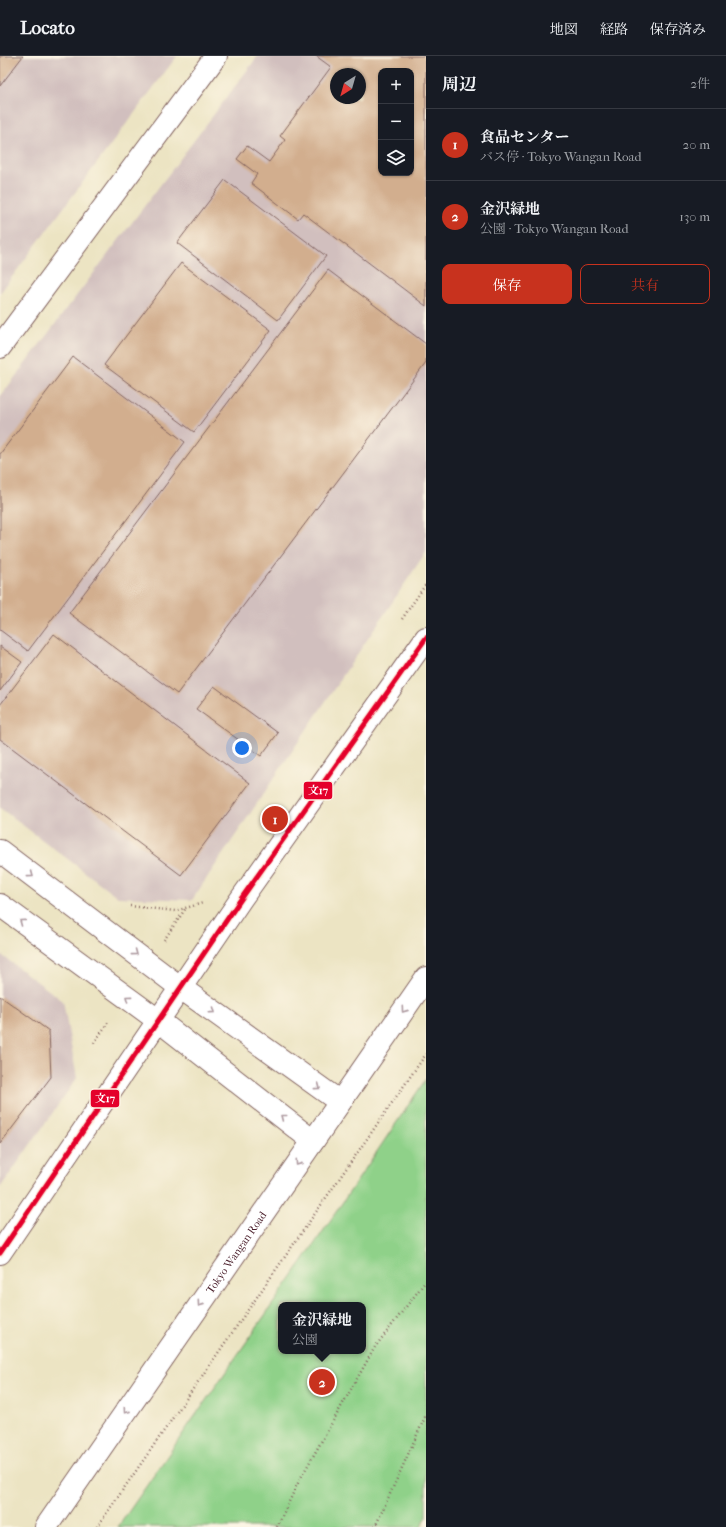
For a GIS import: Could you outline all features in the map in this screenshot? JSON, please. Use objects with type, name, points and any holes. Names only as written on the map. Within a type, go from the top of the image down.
[{"type":"main road","points":[[0,347],[216,56]]},
{"type":"main road","points":[[0,1253],[241,899],[426,638]]},
{"type":"main road","points":[[0,852],[181,988],[340,1102]]},
{"type":"main road","points":[[0,905],[159,1021],[313,1141]]},
{"type":"main road","name":"Tokyo Wangan Road","points":[[46,1527],[426,978]]},
{"type":"path","points":[[400,623],[426,584]]},
{"type":"path","points":[[130,906],[175,911],[210,902]]},
{"type":"path","points":[[97,1527],[426,1054]]},
{"type":"path","points":[[277,1527],[300,1481],[375,1347],[426,1281]]},
{"type":"path","points":[[375,1527],[426,1415]]},
{"type":"shaded area","points":[[0,56],[177,56],[0,293]]},
{"type":"shaded area","points":[[258,56],[426,56],[426,552],[192,900],[118,897],[0,808],[0,397]]},
{"type":"shaded area","points":[[0,954],[63,1001],[77,1078],[0,1188]]},
{"type":"green space","points":[[426,1079],[426,1518],[421,1527],[118,1527],[313,1246]]},
{"type":"building","points":[[0,56],[23,56],[0,86]]},
{"type":"building","points":[[316,56],[426,56],[426,306],[303,213],[298,219],[251,183],[257,174],[237,159],[247,146],[269,162],[285,140],[280,136],[330,68],[330,104],[366,104],[366,68],[330,68],[331,67]]},
{"type":"building","points":[[225,180],[326,256],[278,320],[177,243]]},
{"type":"building","points":[[181,263],[271,330],[194,432],[104,365]]},
{"type":"building","points":[[328,270],[426,344],[426,363],[177,694],[69,613]]},
{"type":"building","points":[[73,357],[185,442],[28,651],[0,630],[0,454]]},
{"type":"building","points":[[54,634],[250,783],[181,875],[0,739],[0,705]]},
{"type":"building","points":[[0,646],[22,662],[0,691]]},
{"type":"building","points":[[214,686],[278,733],[261,756],[196,709]]},
{"type":"building","points":[[0,996],[49,1031],[51,1077],[0,1144]]},
{"type":"transit line","name":"文17","points":[[0,1253],[241,899],[426,638]]},
{"type":"place","name":"食品センター","points":[[275,819]]},
{"type":"place","name":"金沢緑地","points":[[322,1382]]}]
